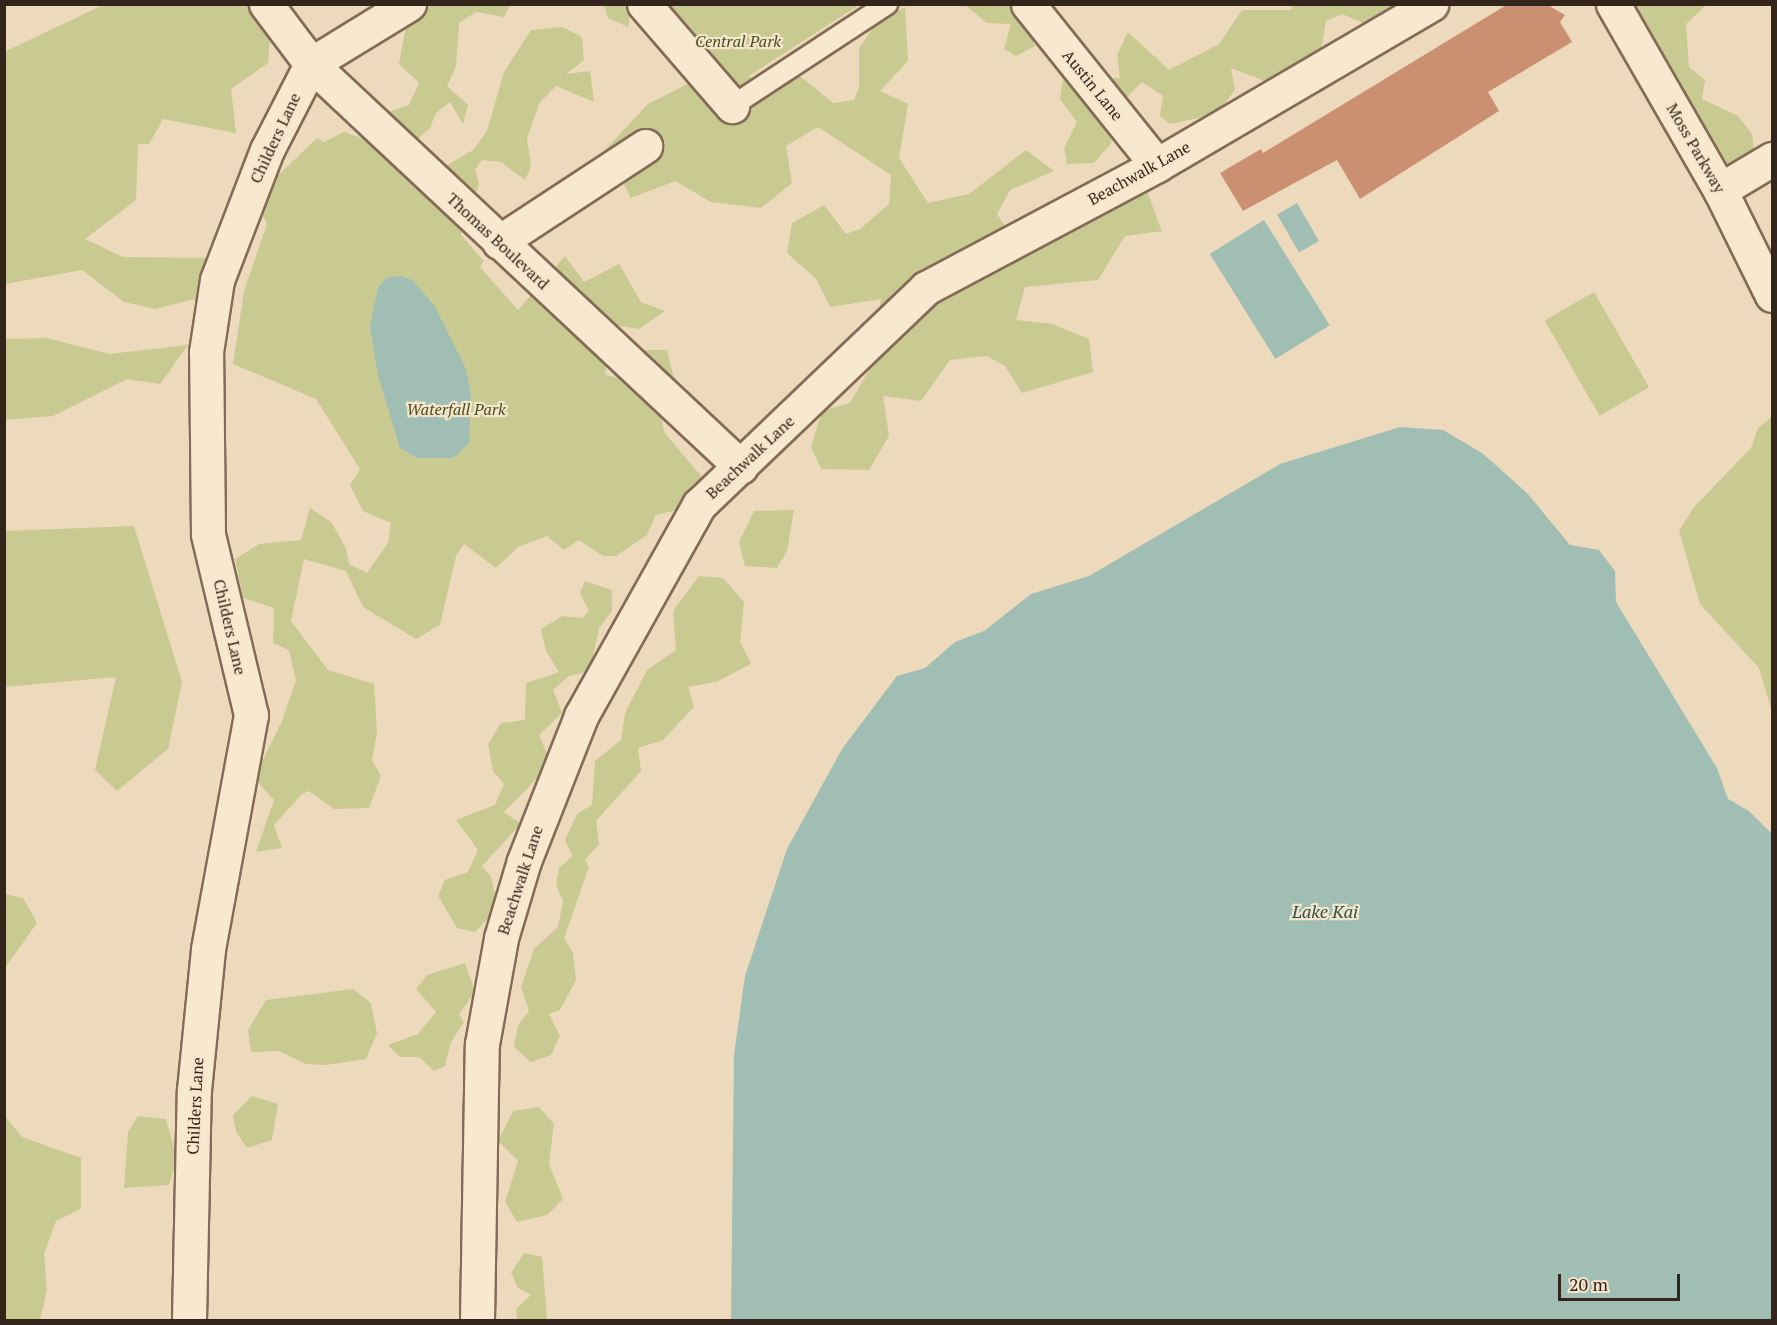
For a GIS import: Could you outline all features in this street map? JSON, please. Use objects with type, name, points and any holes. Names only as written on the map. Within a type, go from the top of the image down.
[{"type":"street","name":"Thomas Boulevard","points":[[266,4],[311,64],[741,467]]},
{"type":"street","points":[[311,64],[409,4]]},
{"type":"street","points":[[644,4],[732,106]]},
{"type":"street","name":"Austin Lane","points":[[1028,4],[1157,165]]},
{"type":"street","name":"Beachwalk Lane","points":[[477,1320],[482,1044],[501,938],[524,861],[581,716],[613,654],[699,505],[926,288],[1157,165],[1431,4]]},
{"type":"street","name":"Moss Parkway","points":[[1613,4],[1720,190],[1773,295]]},
{"type":"street","name":"Childers Lane","points":[[189,1320],[194,1090],[208,949],[251,715],[208,534],[207,352],[217,280],[267,150],[311,64]]},
{"type":"street","points":[[499,242],[645,146]]},
{"type":"street","points":[[1720,190],[1773,159]]},
{"type":"lane","points":[[732,106],[887,4]]},
{"type":"green space","points":[[1293,4],[1408,5],[1370,26],[1342,14],[1326,21],[1321,51],[1269,83],[1231,68],[1235,90],[1218,112],[1203,117],[1170,124],[1160,116],[1163,96],[1142,82],[1124,100],[1113,125],[1111,144],[1094,163],[1067,164],[1064,148],[1077,122],[1060,99],[1063,80],[1120,78],[1117,55],[1128,32],[1169,70],[1219,44],[1242,10],[1291,10]]},
{"type":"green space","points":[[103,5],[250,5],[270,37],[268,63],[231,89],[236,133],[163,119],[149,144],[138,144],[136,200],[85,239],[123,257],[206,258],[203,297],[155,309],[124,302],[82,270],[5,284],[4,52]]},
{"type":"green space","name":"Waterfall Park","points":[[429,5],[510,5],[504,17],[476,12],[459,23],[456,67],[447,86],[468,105],[463,124],[450,102],[436,113],[430,128],[415,141],[444,167],[473,150],[487,131],[504,72],[531,30],[562,27],[582,37],[584,60],[566,74],[590,71],[594,102],[556,86],[540,102],[527,138],[531,167],[525,180],[501,162],[482,160],[475,170],[479,184],[461,235],[484,261],[480,267],[518,310],[565,256],[584,282],[619,264],[641,302],[665,311],[639,329],[613,325],[605,375],[621,378],[645,350],[667,350],[674,379],[647,402],[661,413],[664,432],[701,476],[699,505],[656,515],[647,535],[616,556],[603,556],[579,540],[564,550],[547,536],[518,547],[496,568],[464,544],[456,556],[440,625],[416,639],[363,607],[346,571],[304,559],[291,621],[328,670],[374,684],[377,733],[372,760],[381,776],[369,808],[334,809],[309,791],[302,794],[274,825],[282,848],[256,852],[274,800],[254,778],[282,721],[296,680],[289,650],[273,643],[274,608],[243,598],[235,559],[259,544],[301,540],[310,508],[331,522],[346,548],[349,564],[367,573],[388,543],[391,523],[363,511],[350,485],[360,469],[316,399],[233,364],[244,291],[267,224],[260,211],[268,185],[317,138],[324,142],[344,132],[380,144],[386,113],[409,105],[419,83],[399,64],[406,26]]},
{"type":"green space","points":[[604,5],[632,5],[628,27],[608,18]]},
{"type":"green space","name":"Central Park","points":[[662,5],[859,5],[749,76],[764,85],[784,63],[833,103],[854,100],[859,88],[859,48],[875,25],[905,7],[908,61],[880,91],[908,104],[899,158],[928,203],[969,194],[1026,150],[1054,171],[1010,190],[997,214],[1026,256],[1056,241],[1072,198],[1146,189],[1162,231],[1125,236],[1098,280],[1025,287],[1016,320],[1052,324],[1089,339],[1093,372],[1022,393],[1005,366],[987,356],[950,360],[921,401],[883,396],[889,436],[869,470],[821,469],[811,447],[822,411],[850,403],[869,370],[881,299],[830,307],[816,279],[787,253],[792,223],[824,205],[846,234],[860,229],[889,204],[891,175],[818,127],[786,146],[792,183],[761,208],[711,202],[675,181],[631,198],[605,150],[648,104],[715,70]]},
{"type":"green space","points":[[965,5],[1038,5],[1026,21],[1035,46],[1016,56],[1004,49],[1011,24],[987,23]]},
{"type":"green space","points":[[1625,5],[1706,5],[1686,24],[1689,67],[1705,80],[1702,99],[1738,116],[1752,134],[1755,159],[1729,180],[1688,154],[1693,103],[1675,92]]},
{"type":"green space","points":[[1594,292],[1649,387],[1600,416],[1545,320]]},
{"type":"green space","points":[[47,338],[109,354],[188,345],[160,384],[127,379],[53,416],[5,420],[5,339]]},
{"type":"green space","points":[[1772,417],[1772,712],[1759,668],[1700,604],[1679,531],[1694,507],[1751,448],[1758,428]]},
{"type":"green space","points":[[794,510],[787,551],[777,568],[745,566],[739,542],[754,511]]},
{"type":"green space","points":[[134,526],[182,682],[168,749],[117,791],[95,770],[116,677],[5,687],[5,531]]},
{"type":"green space","points":[[699,576],[723,578],[744,602],[740,642],[751,664],[716,682],[688,687],[694,707],[663,740],[638,748],[641,771],[596,821],[599,844],[585,860],[589,867],[564,938],[573,953],[576,980],[560,1010],[549,1014],[560,1036],[551,1055],[531,1062],[514,1047],[518,1025],[529,1011],[521,987],[534,949],[558,927],[563,901],[556,885],[559,868],[573,856],[565,840],[577,814],[592,805],[595,761],[621,740],[625,713],[647,670],[676,650],[673,611]]},
{"type":"green space","points":[[585,581],[612,590],[612,611],[599,628],[590,671],[569,676],[553,690],[562,713],[539,735],[547,754],[541,774],[504,812],[521,824],[482,866],[491,877],[498,908],[475,932],[457,928],[438,896],[445,880],[468,872],[478,850],[456,820],[495,805],[504,784],[493,771],[488,744],[501,723],[525,720],[526,683],[559,672],[546,651],[541,629],[562,616],[582,618],[589,611],[580,593]]},
{"type":"green space","points":[[5,894],[23,898],[37,923],[5,968]]},
{"type":"green space","points":[[465,963],[475,992],[459,1014],[464,1022],[451,1042],[445,1066],[434,1071],[419,1057],[400,1057],[388,1045],[418,1034],[436,1012],[416,989],[427,975]]},
{"type":"green space","points":[[353,989],[371,1003],[377,1033],[366,1059],[326,1065],[306,1064],[279,1051],[251,1052],[248,1030],[266,1000]]},
{"type":"green space","points":[[252,1096],[278,1104],[272,1140],[247,1148],[236,1132],[233,1115]]},
{"type":"green space","points":[[539,1107],[554,1124],[549,1164],[563,1199],[547,1215],[517,1222],[505,1202],[518,1161],[498,1141],[513,1111]]},
{"type":"green space","points":[[4,1115],[22,1137],[81,1158],[81,1209],[56,1221],[44,1254],[47,1290],[40,1320],[5,1320]]},
{"type":"green space","points":[[138,1116],[166,1119],[177,1159],[169,1185],[124,1188],[128,1132]]},
{"type":"green space","points":[[524,1253],[542,1257],[547,1320],[517,1320],[516,1309],[531,1295],[518,1288],[511,1273]]},
{"type":"water","points":[[1297,203],[1319,241],[1299,253],[1277,214]]},
{"type":"water","points":[[1264,220],[1330,325],[1275,359],[1210,254]]},
{"type":"water","points":[[401,276],[412,280],[434,305],[466,369],[471,395],[469,443],[453,458],[417,458],[400,448],[378,375],[370,326],[378,288],[386,278]]},
{"type":"water","name":"Lake Kai","points":[[1400,427],[1443,430],[1482,453],[1527,493],[1570,545],[1599,550],[1615,571],[1616,602],[1717,768],[1728,799],[1749,811],[1772,834],[1772,1320],[731,1320],[734,1055],[745,976],[787,849],[842,749],[897,676],[925,668],[955,642],[984,631],[1031,594],[1089,576],[1280,464]]},
{"type":"building","points":[[1508,4],[1546,4],[1565,15],[1560,22],[1572,42],[1488,92],[1499,111],[1360,199],[1337,160],[1243,211],[1220,173],[1261,149],[1263,153]]}]
